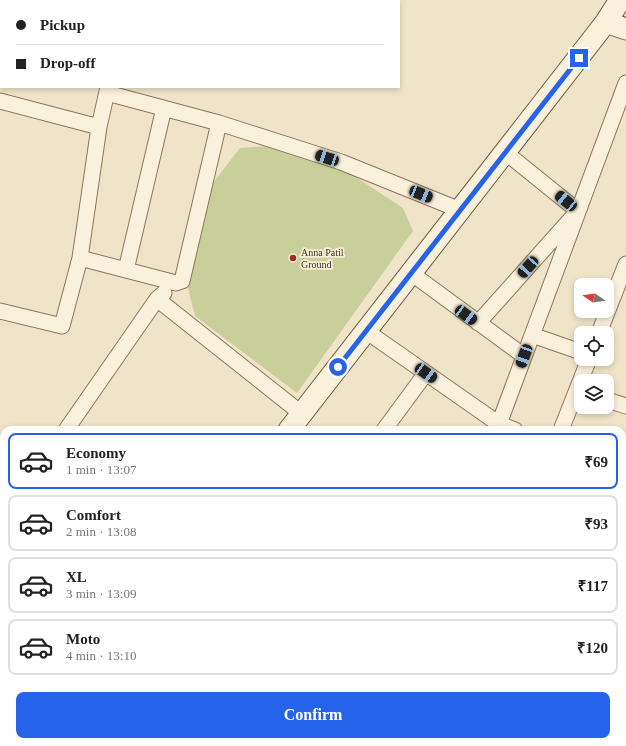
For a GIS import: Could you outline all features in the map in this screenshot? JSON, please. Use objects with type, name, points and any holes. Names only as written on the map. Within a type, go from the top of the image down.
[{"type":"street","points":[[292,426],[606,22],[620,0]]},
{"type":"street","points":[[606,22],[626,29]]},
{"type":"street","points":[[497,426],[626,83]]},
{"type":"street","points":[[0,311],[62,326],[80,258],[107,90],[219,123],[341,162],[460,210]]},
{"type":"street","points":[[0,101],[100,127]]},
{"type":"street","points":[[126,270],[164,108]]},
{"type":"street","points":[[69,426],[157,299],[176,283],[182,281],[219,123]]},
{"type":"street","points":[[505,152],[578,211]]},
{"type":"street","points":[[478,323],[578,211]]},
{"type":"street","points":[[80,258],[176,283]]},
{"type":"street","points":[[602,326],[626,264]]},
{"type":"street","points":[[411,274],[524,356]]},
{"type":"street","points":[[157,299],[302,414]]},
{"type":"street","points":[[366,332],[426,373],[496,426]]},
{"type":"street","points":[[532,335],[574,350]]},
{"type":"street","points":[[387,426],[426,373]]},
{"type":"street","points":[[563,426],[574,402]]},
{"type":"street","points":[[614,402],[626,406]]},
{"type":"green space","name":"Anna Patil Ground","points":[[293,144],[345,170],[403,208],[413,231],[297,393],[195,316],[187,284],[205,193],[240,148]]},
{"type":"place","name":"Anna Patil Ground","points":[[293,258]]},
{"type":"route","points":[[338,367],[579,58]]}]
